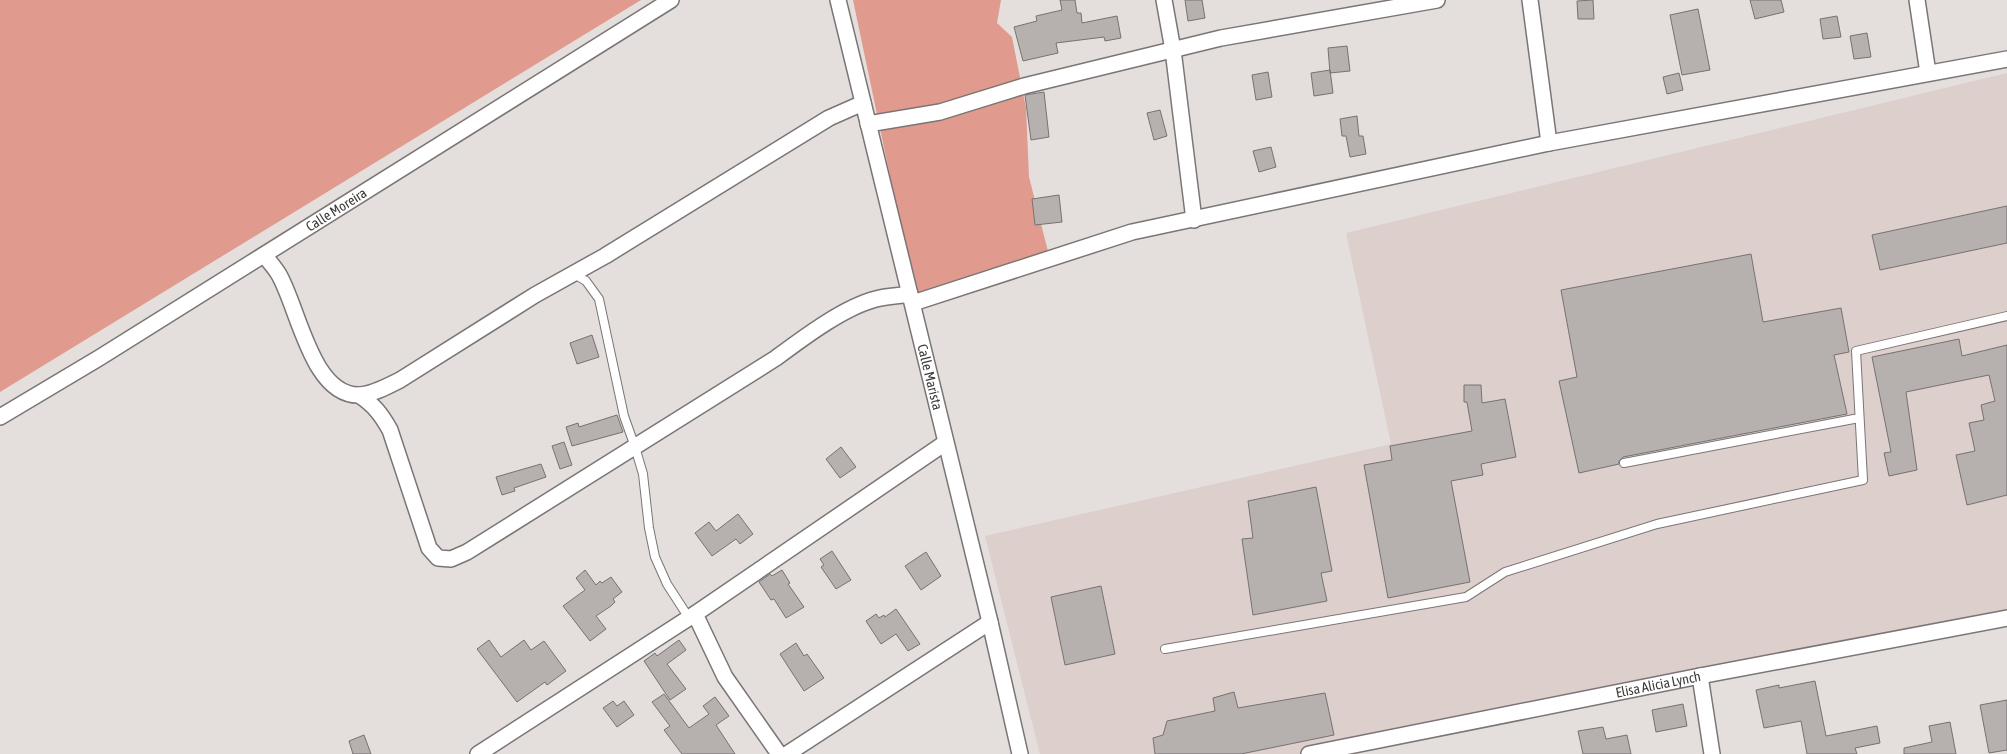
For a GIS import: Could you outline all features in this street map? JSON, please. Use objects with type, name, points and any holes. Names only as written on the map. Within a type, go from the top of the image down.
[{"type":"street","name":"Calle Moreira","points":[[0,417],[264,255],[671,0]]},
{"type":"street","name":"Calle Marista","points":[[838,0],[912,298],[1020,754]]},
{"type":"street","points":[[1164,0],[1173,50],[1194,220]]},
{"type":"street","points":[[868,124],[940,112],[1024,86],[1221,38],[1437,0]]},
{"type":"street","points":[[1530,0],[1549,143]]},
{"type":"street","points":[[1917,0],[1928,73]]},
{"type":"street","points":[[264,255],[279,274],[296,318],[320,370],[330,384],[359,395],[380,412],[390,430],[429,548],[438,558],[451,559],[467,552],[635,447],[842,314],[875,299],[912,298],[1132,232],[1194,220],[1419,169],[1549,143],[2007,59]]},
{"type":"street","points":[[359,395],[380,390],[400,380],[535,295],[573,274],[829,118],[863,103]]},
{"type":"street","points":[[478,754],[692,616],[945,443]]},
{"type":"street","points":[[692,616],[725,677],[779,754]]},
{"type":"street","name":"Elisa Alicia Lynch","points":[[1309,754],[1700,676],[2007,618]]},
{"type":"street","points":[[787,754],[990,622]]},
{"type":"street","points":[[1700,676],[1712,754]]},
{"type":"lane","points":[[573,274],[586,281],[599,299],[624,416],[643,474],[649,528],[655,557],[667,584],[692,616]]},
{"type":"lane","points":[[1165,649],[1466,597],[1505,572],[1657,524],[1863,480],[1856,351],[2007,316]]},
{"type":"lane","points":[[1624,464],[1860,418]]},
{"type":"shaded area","points":[[0,0],[641,0],[0,392]]},
{"type":"shaded area","points":[[853,0],[1001,0],[997,23],[1012,37],[1026,108],[1029,177],[1051,263],[916,300]]},
{"type":"shaded area","points":[[2007,73],[2007,614],[1331,754],[1040,754],[985,536],[1391,444],[1346,233]]},
{"type":"building","points":[[1060,0],[1075,0],[1077,13],[1081,13],[1082,23],[1117,16],[1121,38],[1105,41],[1104,37],[1056,43],[1058,53],[1023,61],[1014,27],[1037,21],[1036,16],[1062,10]]},
{"type":"building","points":[[1185,0],[1202,0],[1205,18],[1188,21]]},
{"type":"building","points":[[1593,0],[1594,19],[1578,19],[1577,1]]},
{"type":"building","points":[[1750,0],[1781,0],[1784,12],[1755,19]]},
{"type":"building","points":[[1698,9],[1710,70],[1682,75],[1670,15]]},
{"type":"building","points":[[1837,16],[1841,37],[1823,39],[1820,19]]},
{"type":"building","points":[[1867,33],[1871,57],[1854,59],[1850,36]]},
{"type":"building","points":[[1347,46],[1350,71],[1330,73],[1328,48]]},
{"type":"building","points":[[1330,70],[1333,93],[1314,96],[1311,73]]},
{"type":"building","points":[[1268,72],[1272,97],[1256,100],[1252,75]]},
{"type":"building","points":[[1679,73],[1683,90],[1667,94],[1663,77]]},
{"type":"building","points":[[1044,92],[1049,137],[1031,140],[1025,95]]},
{"type":"building","points":[[1160,110],[1167,136],[1154,140],[1147,113]]},
{"type":"building","points":[[1357,116],[1359,136],[1363,136],[1366,154],[1350,157],[1346,136],[1342,136],[1340,119]]},
{"type":"building","points":[[1271,147],[1276,167],[1259,172],[1253,151]]},
{"type":"building","points":[[1059,195],[1062,222],[1035,225],[1032,199]]},
{"type":"building","points":[[2007,206],[2007,243],[1880,270],[1872,235]]},
{"type":"building","points":[[1751,254],[1763,322],[1841,308],[1849,352],[1834,355],[1847,414],[1623,457],[1619,464],[1579,473],[1559,381],[1577,377],[1561,290]]},
{"type":"building","points":[[592,335],[599,357],[577,364],[570,343]]},
{"type":"building","points":[[1959,339],[1962,356],[2007,345],[2007,495],[1967,505],[1956,455],[1975,451],[1969,423],[1984,420],[1981,405],[1995,401],[1989,375],[1906,392],[1917,470],[1889,476],[1884,453],[1891,452],[1872,357]]},
{"type":"building","points":[[1464,385],[1481,385],[1482,403],[1505,399],[1516,457],[1481,464],[1483,475],[1451,481],[1470,582],[1388,598],[1364,465],[1392,460],[1390,446],[1472,431],[1467,402],[1464,402]]},
{"type":"building","points":[[617,415],[623,432],[572,446],[566,427],[578,423],[579,427]]},
{"type":"building","points":[[564,442],[572,465],[560,469],[552,446]]},
{"type":"building","points":[[841,447],[856,467],[840,478],[826,459]]},
{"type":"building","points":[[541,464],[546,477],[514,488],[515,491],[502,495],[496,477]]},
{"type":"building","points":[[1316,487],[1332,571],[1321,573],[1327,601],[1253,615],[1242,539],[1253,538],[1248,501]]},
{"type":"building","points":[[738,514],[753,534],[740,544],[736,539],[712,556],[695,533],[709,522],[716,531]]},
{"type":"building","points":[[832,551],[851,580],[836,589],[821,567],[824,565],[820,559]]},
{"type":"building","points":[[926,552],[941,576],[921,590],[905,566]]},
{"type":"building","points":[[585,570],[596,585],[600,581],[602,583],[611,577],[622,592],[613,599],[615,602],[611,606],[596,616],[606,629],[590,641],[563,606],[585,590],[576,578]]},
{"type":"building","points":[[782,570],[790,583],[788,584],[804,607],[786,618],[774,599],[771,600],[759,582],[770,574],[772,576]]},
{"type":"building","points":[[1101,586],[1115,654],[1065,665],[1051,597]]},
{"type":"building","points":[[896,609],[920,644],[908,651],[896,634],[881,644],[866,621],[876,614],[879,618],[884,615],[885,617]]},
{"type":"building","points":[[489,640],[501,657],[524,640],[531,650],[544,641],[566,671],[547,685],[545,682],[517,702],[477,649]]},
{"type":"building","points":[[679,640],[686,650],[667,664],[686,689],[670,700],[644,661],[655,653],[657,656]]},
{"type":"building","points":[[796,643],[804,656],[807,654],[824,678],[804,691],[780,654]]},
{"type":"building","points":[[1815,681],[1826,736],[1877,726],[1880,743],[1855,748],[1857,754],[1807,754],[1801,721],[1764,728],[1756,690]]},
{"type":"building","points":[[1234,692],[1238,708],[1325,693],[1334,735],[1241,754],[1155,754],[1153,738],[1163,735],[1167,721],[1215,711],[1213,698]]},
{"type":"building","points":[[664,694],[689,728],[709,714],[703,706],[715,697],[729,716],[716,725],[735,754],[682,754],[664,730],[670,726],[652,702]]},
{"type":"building","points":[[2007,700],[2007,750],[1989,753],[1980,705]]},
{"type":"building","points":[[613,701],[617,706],[624,701],[634,715],[617,727],[603,708]]},
{"type":"building","points":[[1683,704],[1687,726],[1656,732],[1652,710]]},
{"type":"building","points":[[1950,722],[1956,754],[1904,754],[1904,748],[1932,742],[1929,726]]},
{"type":"building","points":[[1603,727],[1606,739],[1627,735],[1631,754],[1583,754],[1578,731]]},
{"type":"building","points":[[364,735],[371,754],[353,754],[349,741]]}]
